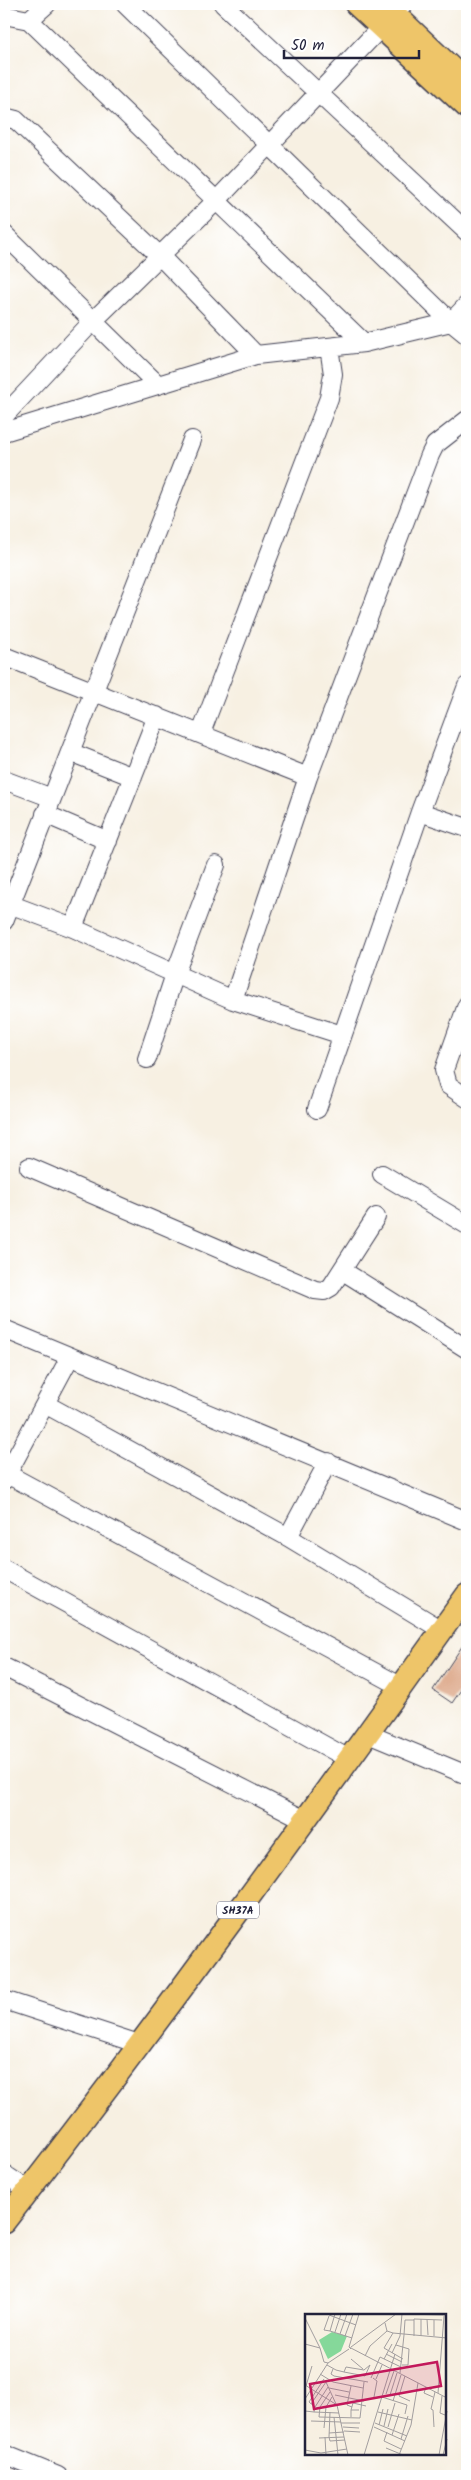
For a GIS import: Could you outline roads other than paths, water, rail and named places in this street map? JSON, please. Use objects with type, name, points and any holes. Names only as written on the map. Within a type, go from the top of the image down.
[{"type":"main road","points":[[356,4],[391,12],[467,83]]},
{"type":"main road","points":[[391,12],[467,107]]},
{"type":"main road","name":"SH37A","points":[[4,2222],[305,1820],[467,1595]]},
{"type":"street","points":[[29,20],[47,4]]},
{"type":"street","points":[[125,4],[451,322],[467,335]]},
{"type":"street","points":[[223,4],[467,232]]},
{"type":"street","points":[[4,416],[93,321],[218,199],[391,12]]},
{"type":"street","points":[[4,15],[29,20],[218,199],[364,343]]},
{"type":"street","points":[[4,117],[16,120],[160,256],[256,355]]},
{"type":"street","points":[[4,234],[158,385]]},
{"type":"street","points":[[4,432],[256,355],[364,343],[451,322],[467,305]]},
{"type":"street","points":[[201,733],[329,398],[333,374],[330,347]]},
{"type":"street","points":[[233,1000],[308,778],[430,455],[435,445],[467,420]]},
{"type":"street","points":[[4,921],[7,903],[70,752],[192,440]]},
{"type":"street","points":[[4,656],[201,733],[308,778]]},
{"type":"street","points":[[317,1109],[420,812],[467,686]]},
{"type":"street","points":[[74,928],[157,716]]},
{"type":"street","points":[[70,752],[133,777]]},
{"type":"street","points":[[4,780],[108,841]]},
{"type":"street","points":[[420,812],[467,828]]},
{"type":"street","points":[[147,1059],[175,974],[216,865]]},
{"type":"street","points":[[7,903],[74,928],[233,1000],[342,1035]]},
{"type":"street","points":[[467,1005],[444,1070],[448,1085],[467,1098]]},
{"type":"street","points":[[29,1167],[315,1290],[324,1291],[331,1287],[376,1217]]},
{"type":"street","points":[[382,1174],[467,1226]]},
{"type":"street","points":[[343,1271],[467,1349]]},
{"type":"street","points":[[4,1329],[467,1521]]},
{"type":"street","points":[[70,1357],[5,1477],[402,1687]]},
{"type":"street","points":[[45,1404],[288,1536],[442,1630]]},
{"type":"street","points":[[288,1536],[328,1462]]},
{"type":"street","points":[[4,1569],[349,1759]]},
{"type":"street","points":[[4,1667],[305,1820]]},
{"type":"street","points":[[368,1734],[467,1775]]},
{"type":"street","points":[[4,2000],[139,2044]]},
{"type":"street","points":[[4,2174],[28,2190]]},
{"type":"street","points":[[4,2454],[58,2476]]}]
